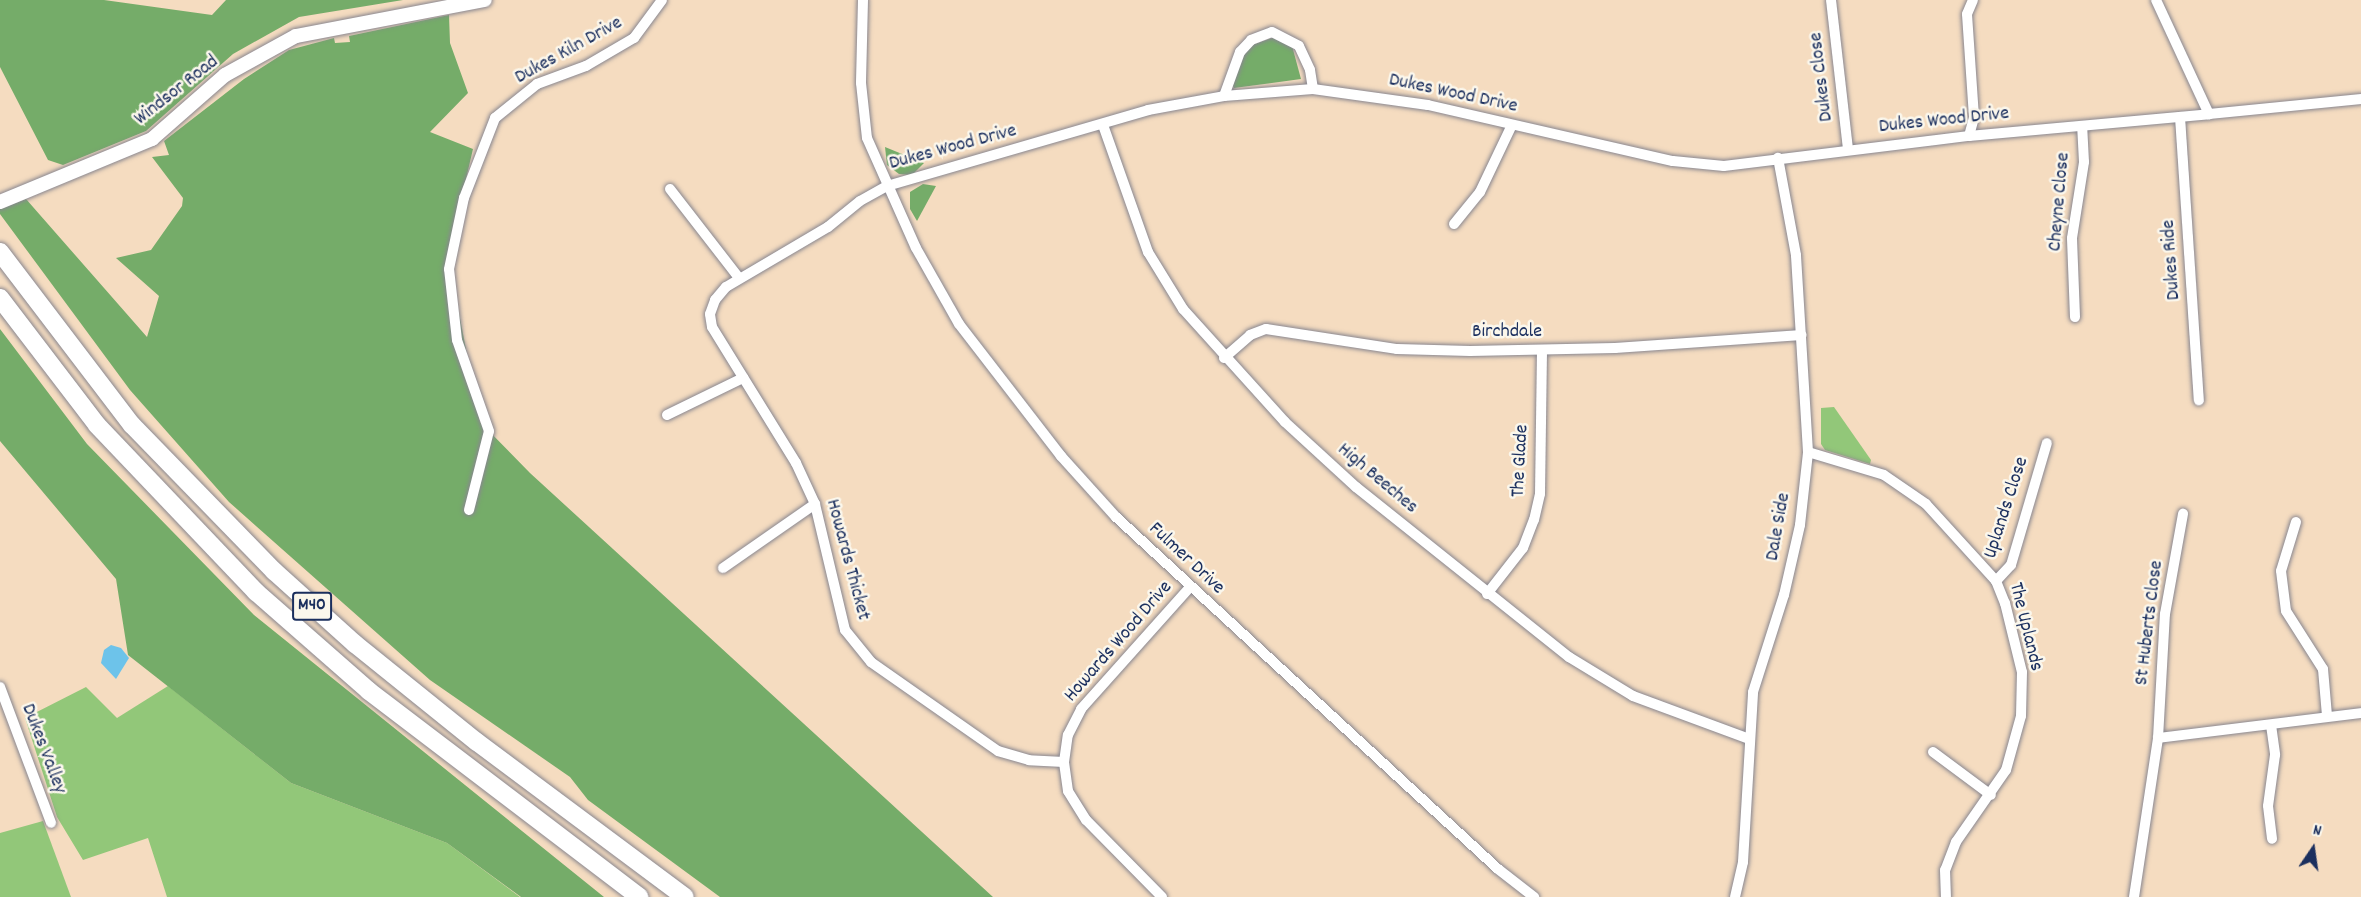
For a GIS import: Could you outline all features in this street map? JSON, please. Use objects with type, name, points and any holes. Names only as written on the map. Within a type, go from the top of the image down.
[{"type":"highway","name":"M40","points":[[0,252],[132,425],[274,571],[355,644],[477,742],[685,897]]},
{"type":"highway","name":"M40","points":[[0,298],[97,425],[177,514],[256,592],[369,691],[639,897]]},
{"type":"main road","name":"Windsor Road","points":[[0,202],[152,139],[225,75],[296,36],[485,0]]},
{"type":"street","name":"Dukes Kiln Drive","points":[[470,510],[489,431],[457,340],[449,269],[464,198],[495,118],[537,84],[586,66],[634,38],[662,0]]},
{"type":"street","name":"Dukes Wood Drive","points":[[863,0],[861,83],[867,138],[887,186],[1148,110],[1224,96],[1313,89],[1375,96],[1673,161],[1724,166],[1848,149],[1969,136],[2361,99]]},
{"type":"street","name":"Dukes Close","points":[[1831,0],[1848,149]]},
{"type":"street","points":[[1969,136],[1974,117],[1967,14],[1973,0]]},
{"type":"street","points":[[2156,0],[2209,114]]},
{"type":"street","points":[[1224,96],[1240,52],[1251,40],[1272,32],[1299,46],[1310,70],[1313,89]]},
{"type":"street","name":"Dukes Ride","points":[[2180,117],[2199,400]]},
{"type":"street","name":"High Beeches","points":[[1103,124],[1148,252],[1183,309],[1224,358],[1285,422],[1347,479],[1487,594],[1569,657],[1633,696],[1749,739]]},
{"type":"street","points":[[1454,224],[1480,192],[1512,125]]},
{"type":"street","name":"Cheyne Close","points":[[2075,317],[2072,238],[2084,162],[2082,126]]},
{"type":"street","name":"Dale Side","points":[[1735,897],[1743,862],[1753,692],[1784,595],[1800,525],[1808,452],[1796,255],[1778,158]]},
{"type":"street","name":"Howards Thicket","points":[[887,186],[860,201],[828,227],[740,278],[715,300],[710,314],[712,327],[796,463],[815,504],[832,566],[834,598],[845,630],[871,662],[998,751],[1029,760],[1064,762]]},
{"type":"street","name":"Fulmer Drive","points":[[887,186],[916,248],[959,324],[1061,456],[1116,517],[1189,588],[1534,897]]},
{"type":"street","points":[[670,189],[740,278]]},
{"type":"street","name":"Birchdale","points":[[1224,358],[1250,335],[1266,329],[1397,349],[1542,350],[1802,335]]},
{"type":"street","name":"The Glade","points":[[1487,594],[1523,548],[1534,520],[1540,494],[1542,350]]},
{"type":"street","points":[[667,415],[743,378]]},
{"type":"street","name":"Uplands Close","points":[[1996,581],[2011,565],[2047,443]]},
{"type":"street","name":"The Uplands","points":[[1808,452],[1884,475],[1926,504],[1996,581],[2022,672],[2021,716],[2006,770],[1991,795],[1956,842],[1945,870],[1946,897]]},
{"type":"street","points":[[723,568],[815,504]]},
{"type":"street","name":"St Huberts Close","points":[[2134,897],[2158,738],[2165,614],[2183,514]]},
{"type":"street","points":[[2296,522],[2281,571],[2286,610],[2323,669],[2327,716]]},
{"type":"street","name":"Howards Wood Drive","points":[[1162,897],[1086,820],[1068,791],[1064,762],[1068,735],[1081,709],[1189,588]]},
{"type":"street","name":"Dukes Valley","points":[[0,687],[51,823]]},
{"type":"street","points":[[2158,738],[2361,712]]},
{"type":"street","points":[[2271,725],[2275,754],[2268,806],[2272,839]]},
{"type":"street","points":[[1933,752],[1991,795]]},
{"type":"green space","points":[[0,0],[104,0],[212,15],[226,0],[403,0],[299,17],[233,54],[146,131],[63,165],[48,160],[0,67]]},
{"type":"green space","points":[[449,15],[450,43],[468,93],[430,132],[473,149],[448,256],[480,422],[530,473],[993,897],[720,897],[588,800],[570,777],[430,680],[229,502],[130,390],[0,214],[0,209],[26,199],[147,337],[159,296],[116,258],[151,250],[182,206],[183,198],[152,157],[169,155],[164,141],[244,79],[289,50],[334,38],[335,43],[350,42],[349,36]]},
{"type":"green space","points":[[1275,37],[1291,42],[1301,79],[1234,88],[1229,78],[1246,47]]},
{"type":"green space","points":[[885,147],[924,163],[912,175],[899,174],[887,165]]},
{"type":"green space","points":[[923,184],[936,186],[917,221],[910,209],[910,192]]},
{"type":"green space","points":[[0,329],[87,444],[254,615],[604,897],[521,897],[447,843],[291,783],[128,655],[116,579],[0,441]]},
{"type":"green space","points":[[1834,407],[1871,460],[1870,464],[1825,450],[1821,444],[1821,408]]},
{"type":"green space","points":[[168,686],[291,783],[447,843],[520,897],[167,897],[148,838],[83,860],[57,817],[25,718],[86,687],[117,718]]},
{"type":"green space","points":[[43,821],[71,897],[0,897],[0,833]]},
{"type":"water","points":[[111,645],[121,648],[129,658],[116,679],[101,663],[104,650]]}]
